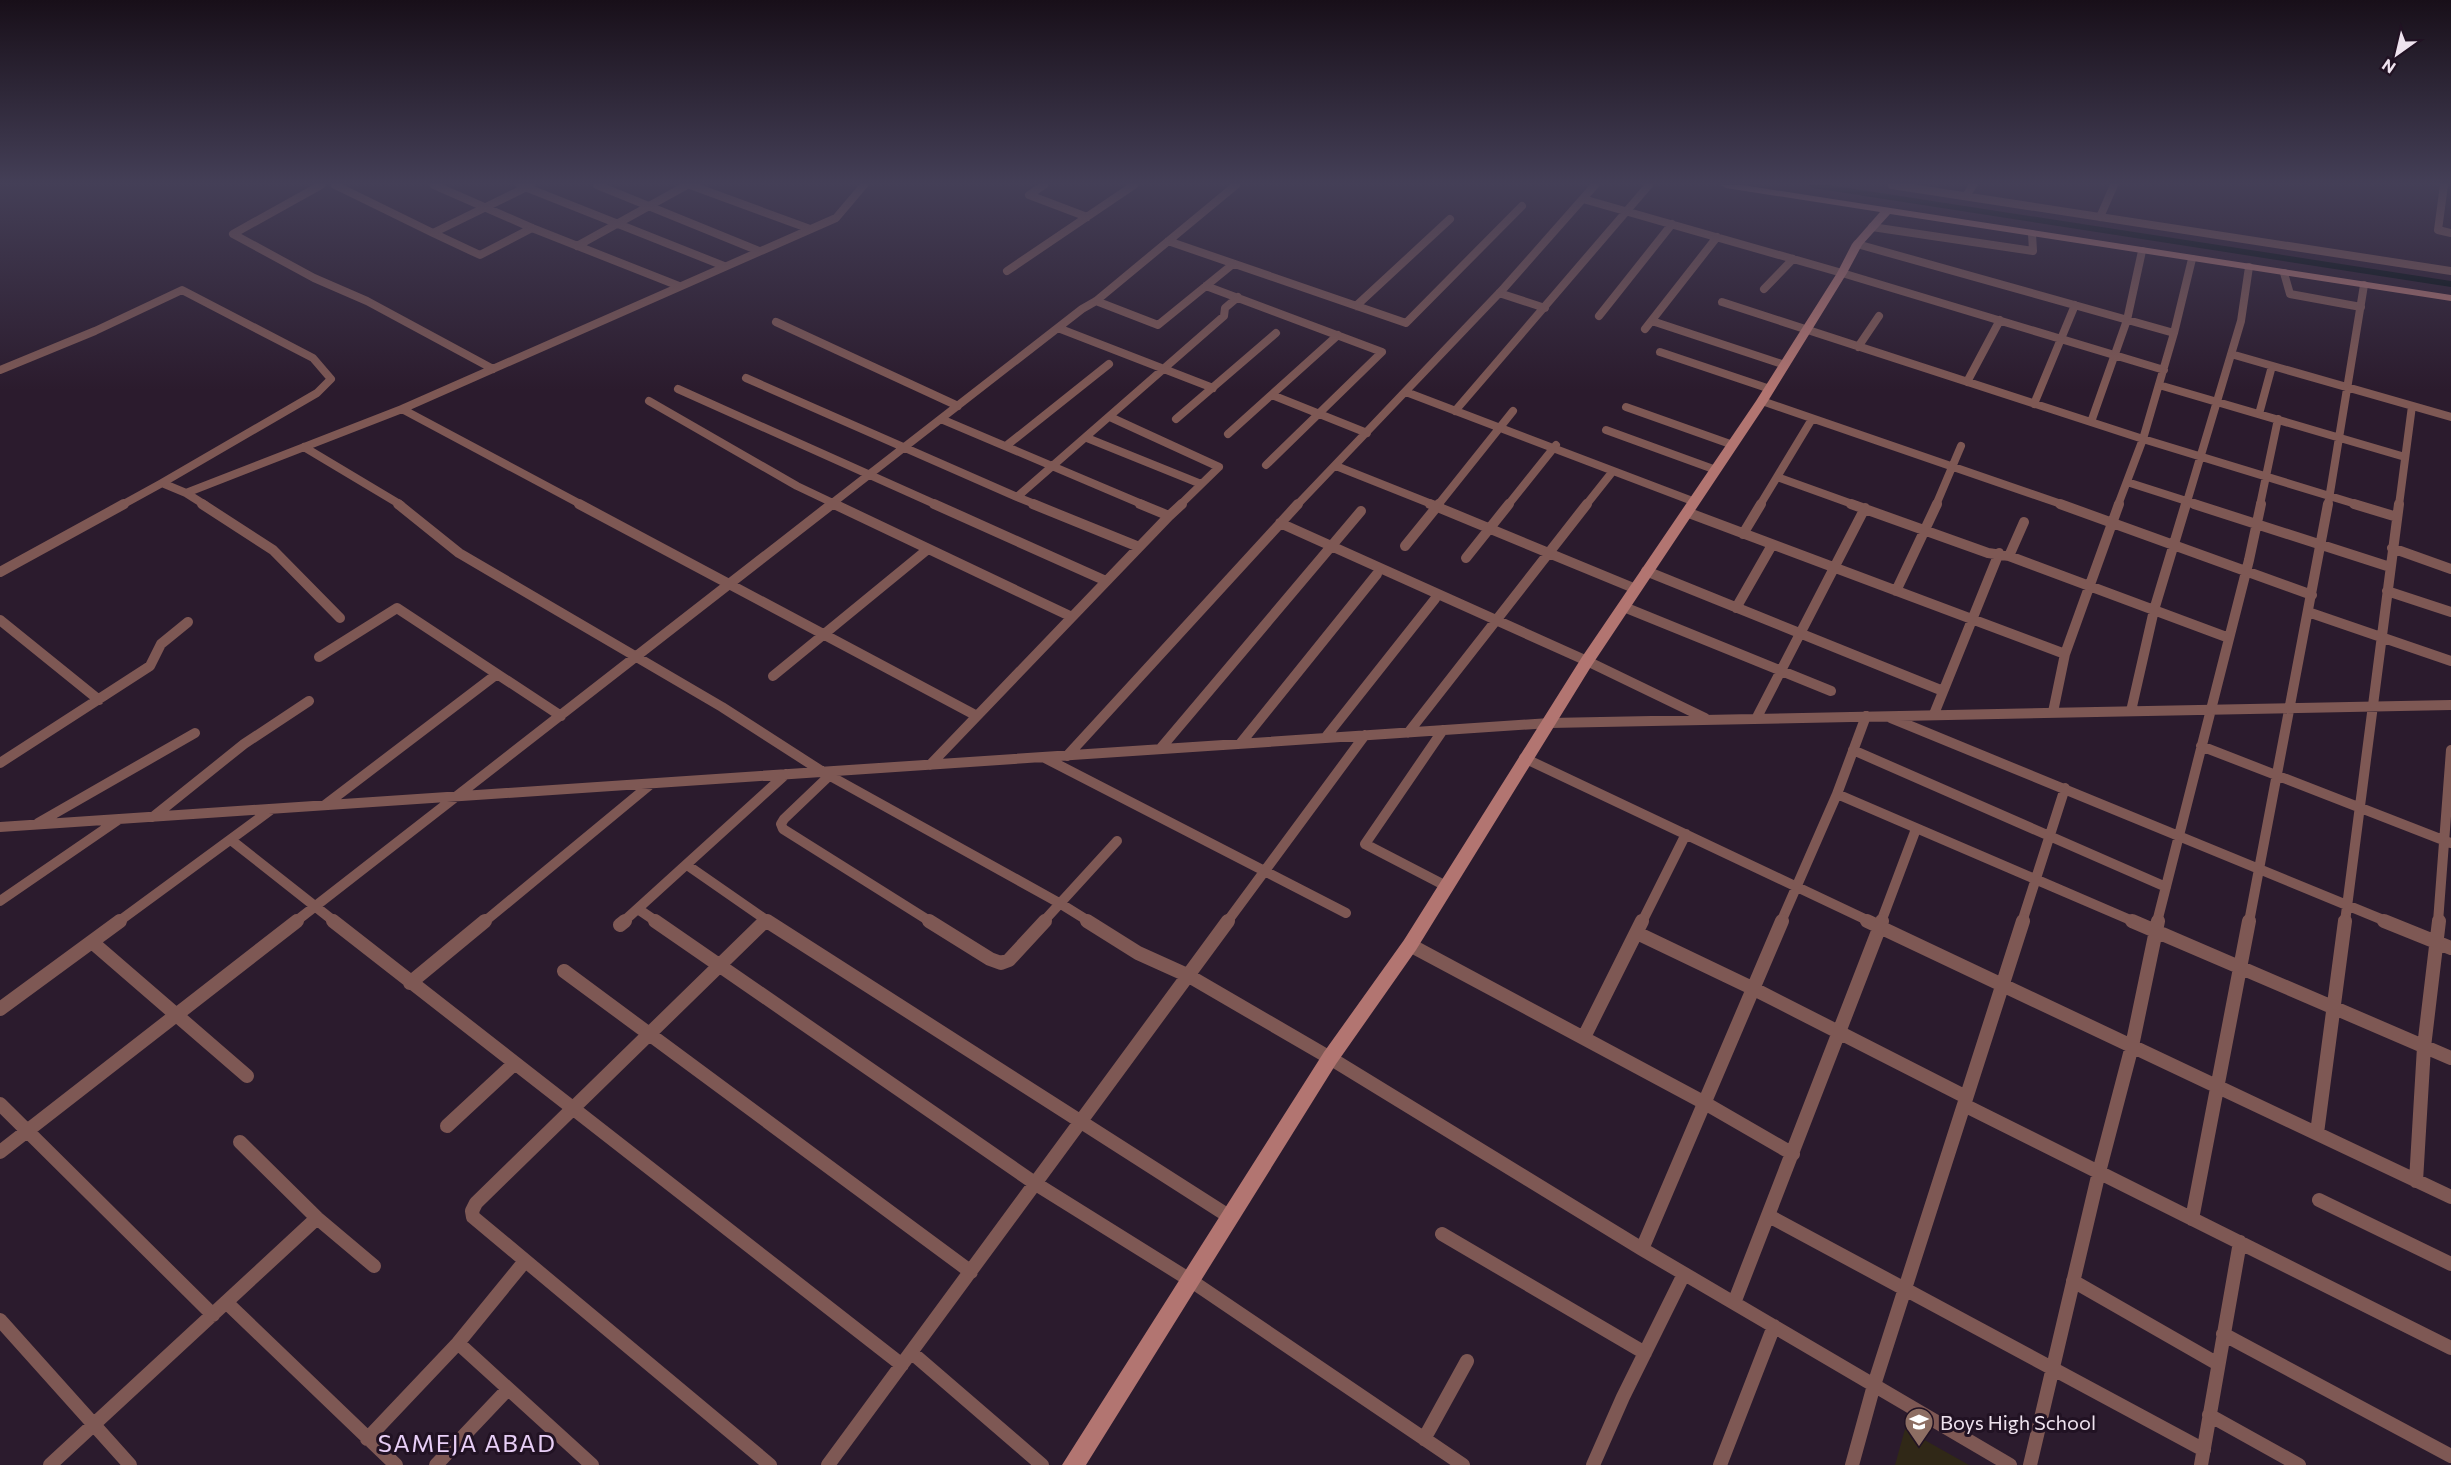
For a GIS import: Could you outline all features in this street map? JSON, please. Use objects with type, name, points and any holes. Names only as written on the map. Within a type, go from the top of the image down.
[{"type":"street","points":[[269,253],[314,278],[367,301],[493,369]]},
{"type":"street","points":[[596,253],[679,286]]},
{"type":"street","points":[[692,253],[724,266]]},
{"type":"street","points":[[186,494],[402,409],[753,253]]},
{"type":"street","points":[[1007,271],[1033,253]]},
{"type":"street","points":[[0,1152],[1058,328],[1096,301],[1153,253]]},
{"type":"street","points":[[1203,253],[1406,323],[1475,253]]},
{"type":"street","points":[[1356,306],[1413,253]]},
{"type":"street","points":[[1067,756],[1280,523],[1406,392],[1534,253]]},
{"type":"street","points":[[1455,411],[1592,253]]},
{"type":"street","points":[[1599,316],[1649,253]]},
{"type":"street","points":[[1645,329],[1704,253]]},
{"type":"street","points":[[1773,253],[2164,370]]},
{"type":"street","points":[[1073,1465],[1330,1058],[1410,945],[1524,758],[1550,723],[1587,661],[1646,571],[1692,507],[1766,395],[1852,253]]},
{"type":"street","points":[[1890,253],[2175,333]]},
{"type":"street","points":[[2091,422],[2127,320],[2141,253]]},
{"type":"street","points":[[2157,253],[2451,298]]},
{"type":"street","points":[[2332,253],[2451,272]]},
{"type":"street","points":[[1764,289],[1792,259]]},
{"type":"street","points":[[2053,712],[2065,654],[2088,585],[2143,439],[2175,333],[2192,259]]},
{"type":"street","points":[[1096,301],[1158,325],[1233,264]]},
{"type":"street","points":[[2131,711],[2154,610],[2241,321],[2248,267]]},
{"type":"street","points":[[2284,273],[2290,294],[2361,307]]},
{"type":"street","points":[[2192,1219],[2322,543],[2364,285]]},
{"type":"street","points":[[1206,286],[1382,352],[1266,465]]},
{"type":"street","points":[[0,370],[95,331],[182,290],[313,358],[331,379],[317,393],[162,483],[0,572]]},
{"type":"street","points":[[1499,293],[1545,308]]},
{"type":"street","points":[[1017,497],[1224,316],[1225,308],[1238,297]]},
{"type":"street","points":[[1722,302],[2143,439],[2397,517]]},
{"type":"street","points":[[2034,404],[2075,305]]},
{"type":"street","points":[[1858,347],[1880,316]]},
{"type":"street","points":[[1967,382],[2000,320]]},
{"type":"street","points":[[1652,321],[1785,365]]},
{"type":"street","points":[[776,322],[958,406]]},
{"type":"street","points":[[1058,328],[1213,387]]},
{"type":"street","points":[[1176,419],[1276,333]]},
{"type":"street","points":[[1228,434],[1338,335]]},
{"type":"street","points":[[1660,352],[1766,395],[1812,419],[2113,522],[2312,595]]},
{"type":"street","points":[[2231,354],[2451,417]]},
{"type":"street","points":[[1006,446],[1109,364]]},
{"type":"street","points":[[2259,414],[2272,366]]},
{"type":"street","points":[[746,378],[1017,497],[1139,547]]},
{"type":"street","points":[[2159,385],[2405,457]]},
{"type":"street","points":[[678,389],[1107,581]]},
{"type":"street","points":[[1406,392],[1613,471],[1692,507],[1743,534],[2065,654]]},
{"type":"street","points":[[1272,395],[1367,433]]},
{"type":"street","points":[[649,400],[797,486],[1072,617]]},
{"type":"street","points":[[2317,1133],[2412,406]]},
{"type":"street","points":[[1626,407],[1733,445]]},
{"type":"street","points":[[402,409],[977,716]]},
{"type":"street","points":[[1405,546],[1514,411]]},
{"type":"street","points":[[930,765],[1219,467],[1110,417]]},
{"type":"street","points":[[941,419],[1169,516]]},
{"type":"street","points":[[1743,534],[1812,419]]},
{"type":"street","points":[[2030,1465],[2099,1172],[2132,1046],[2155,932],[2178,835],[2246,571],[2278,419]]},
{"type":"street","points":[[1606,430],[1716,470]]},
{"type":"street","points":[[1087,438],[1201,484]]},
{"type":"street","points":[[1896,591],[1926,530],[1960,446]]},
{"type":"street","points":[[304,447],[402,506],[459,553],[722,707],[826,774],[1061,904],[1138,953],[1189,976],[1330,1058],[1642,1249],[2010,1465]]},
{"type":"street","points":[[1466,558],[1555,447]]},
{"type":"street","points":[[1336,466],[1636,589]]},
{"type":"street","points":[[1408,733],[1613,471]]},
{"type":"street","points":[[1777,477],[1988,553],[2004,555],[2229,638]]},
{"type":"street","points":[[2127,482],[2322,543],[2390,567]]},
{"type":"street","points":[[162,483],[186,494],[273,550],[340,618]]},
{"type":"street","points":[[1756,718],[1865,508]]},
{"type":"street","points":[[1160,749],[1361,511]]},
{"type":"street","points":[[1934,714],[1971,620],[2004,555],[2024,522]]},
{"type":"street","points":[[1280,523],[1587,661],[1708,720]]},
{"type":"street","points":[[1736,608],[1772,545]]},
{"type":"street","points":[[2392,548],[2451,568]]},
{"type":"street","points":[[773,676],[928,549]]},
{"type":"street","points":[[1646,571],[1943,691]]},
{"type":"street","points":[[1240,744],[1377,574]]},
{"type":"street","points":[[2387,591],[2451,612]]},
{"type":"street","points":[[1325,738],[1435,599]]},
{"type":"street","points":[[1624,607],[1831,691]]},
{"type":"street","points":[[320,657],[397,609],[561,716]]},
{"type":"street","points":[[2308,612],[2451,661]]},
{"type":"street","points":[[0,620],[99,700]]},
{"type":"street","points":[[0,763],[150,666],[161,644],[189,622]]},
{"type":"street","points":[[324,805],[497,674]]},
{"type":"street","points":[[153,817],[244,744],[309,701]]},
{"type":"street","points":[[0,827],[786,774],[826,774],[1550,723],[2451,705]]},
{"type":"street","points":[[1885,715],[2451,948]]},
{"type":"street","points":[[1642,1249],[1702,1102],[1837,794],[1866,716]]},
{"type":"street","points":[[1443,730],[1365,844],[1446,886]]},
{"type":"street","points":[[35,825],[195,733]]},
{"type":"street","points":[[828,1465],[1365,735]]},
{"type":"street","points":[[2201,746],[2448,842]]},
{"type":"street","points":[[1853,750],[2166,887]]},
{"type":"street","points":[[2416,1181],[2424,1047],[2448,842],[2451,750]]},
{"type":"street","points":[[1044,757],[1346,913]]},
{"type":"street","points":[[1524,758],[2451,1197]]},
{"type":"street","points":[[620,925],[786,774]]},
{"type":"street","points":[[826,774],[784,819],[781,824],[783,829],[990,959],[1001,963],[1009,960],[1117,841]]},
{"type":"street","points":[[410,983],[651,783]]},
{"type":"street","points":[[1852,1465],[1874,1385],[2065,788]]},
{"type":"street","points":[[1837,794],[2451,1058]]},
{"type":"street","points":[[0,1009],[272,809]]},
{"type":"street","points":[[0,901],[119,819]]},
{"type":"street","points":[[1734,1303],[1840,1034],[1916,829]]},
{"type":"street","points":[[1584,1037],[1686,834]]},
{"type":"street","points":[[231,840],[410,983],[575,1108],[902,1365]]},
{"type":"street","points":[[687,865],[766,920],[1230,1217]]},
{"type":"street","points":[[638,909],[1036,1184],[1190,1280],[1460,1464]]},
{"type":"street","points":[[766,920],[476,1203],[472,1211],[473,1217],[770,1465]]},
{"type":"street","points":[[1636,933],[1752,988],[2099,1172],[2451,1348]]},
{"type":"street","points":[[92,942],[247,1077]]},
{"type":"street","points":[[1410,945],[1584,1037],[1793,1154]]},
{"type":"street","points":[[564,971],[971,1272]]},
{"type":"street","points":[[447,1126],[515,1063]]},
{"type":"street","points":[[0,1104],[213,1315]]},
{"type":"street","points":[[240,1142],[317,1218],[374,1266]]},
{"type":"street","points":[[2319,1200],[2451,1264]]},
{"type":"street","points":[[1769,1216],[2204,1450]]},
{"type":"street","points":[[50,1465],[317,1218]]},
{"type":"street","points":[[1442,1234],[1645,1353]]},
{"type":"street","points":[[2201,1465],[2240,1242]]},
{"type":"street","points":[[367,1439],[458,1343],[525,1261]]},
{"type":"street","points":[[1593,1465],[1684,1274]]},
{"type":"street","points":[[2073,1281],[2218,1364]]},
{"type":"street","points":[[226,1302],[396,1465]]},
{"type":"street","points":[[0,1320],[130,1465]]},
{"type":"street","points":[[1720,1465],[1774,1326]]},
{"type":"street","points":[[2223,1334],[2451,1456]]},
{"type":"street","points":[[458,1343],[592,1465]]},
{"type":"street","points":[[912,1352],[1042,1465]]},
{"type":"street","points":[[1424,1439],[1467,1361]]},
{"type":"street","points":[[436,1465],[508,1389]]},
{"type":"street","points":[[2209,1415],[2298,1465]]},
{"type":"shaded area","name":"Boys High School","points":[[1905,1429],[1969,1465],[1895,1465]]},
{"type":"waterway","points":[[2254,253],[2451,284]]},
{"type":"place","name":"Boys High School","points":[[1919,1448]]},
{"type":"district","name":"SAMEJA ABAD","points":[[467,1442]]}]
